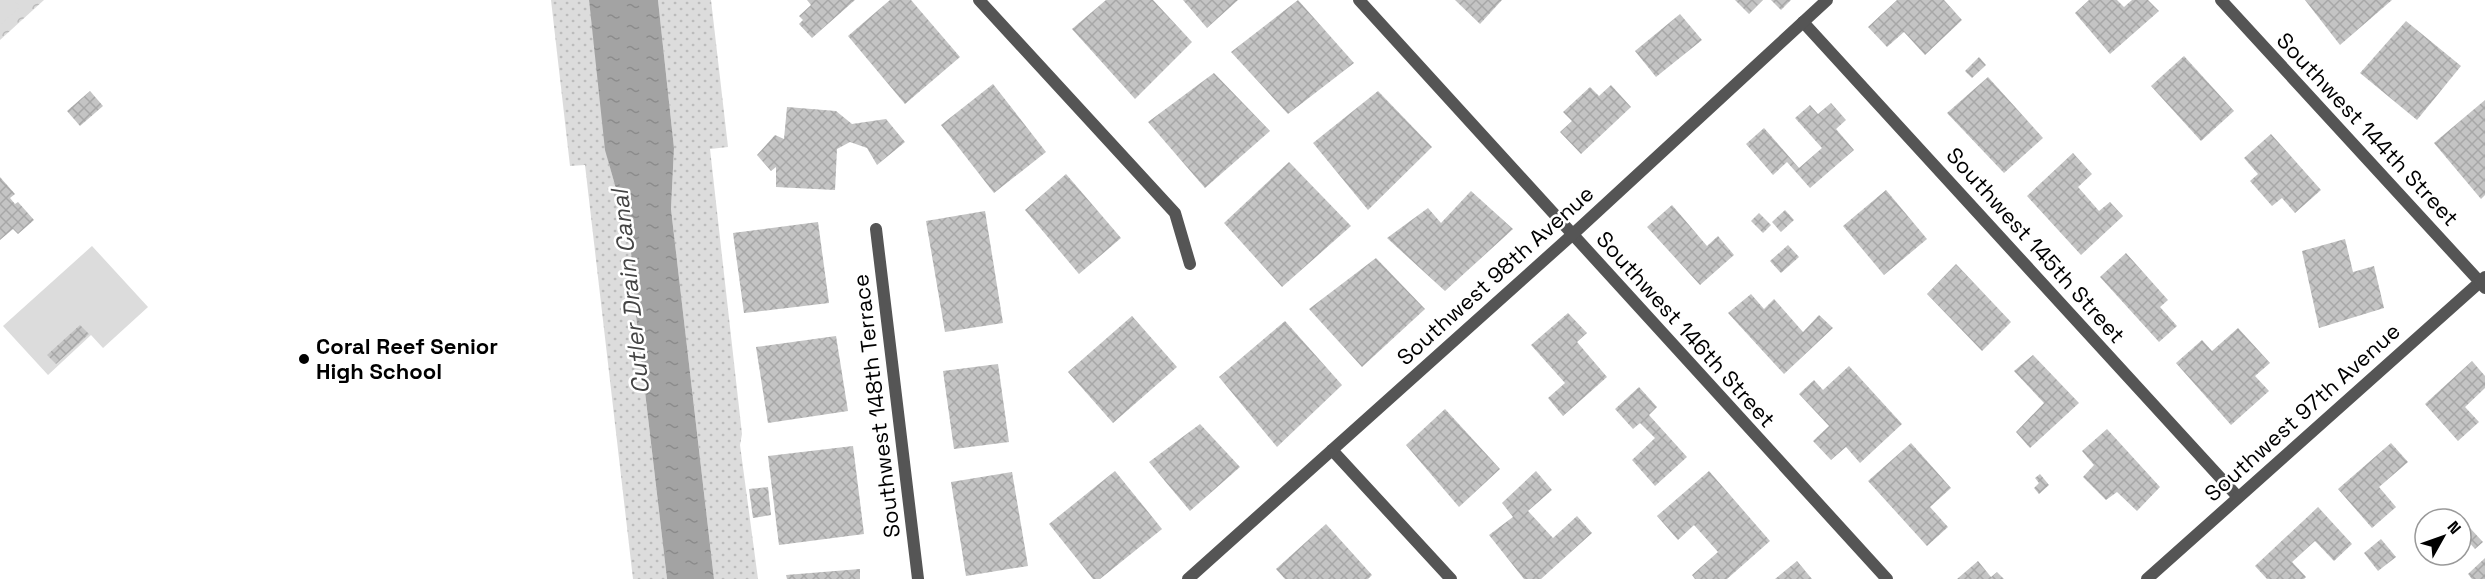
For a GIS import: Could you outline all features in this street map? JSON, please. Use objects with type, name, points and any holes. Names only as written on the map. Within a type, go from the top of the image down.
[{"type":"street","points":[[979,0],[1175,213],[1190,264]]},
{"type":"street","name":"Southwest 146th Street","points":[[1359,0],[1887,579]]},
{"type":"street","name":"Southwest 98th Avenue","points":[[1188,579],[1572,235],[1827,0]]},
{"type":"street","name":"Southwest 144th Street","points":[[2221,0],[2483,282]]},
{"type":"street","name":"Southwest 145th Street","points":[[1803,22],[2238,497]]},
{"type":"street","name":"Southwest 148th Terrace","points":[[876,229],[918,579]]},
{"type":"street","name":"Southwest 97th Avenue","points":[[2147,579],[2483,282]]},
{"type":"street","points":[[1332,450],[1451,579]]},
{"type":"green space","points":[[0,0],[44,0],[0,40]]},
{"type":"green space","points":[[0,0],[14,0],[20,7],[0,25]]},
{"type":"green space","points":[[551,0],[589,0],[608,160],[630,238],[635,307],[667,579],[633,579],[585,165],[570,166]]},
{"type":"green space","points":[[658,0],[711,0],[728,147],[710,149],[742,434],[740,445],[758,579],[714,579],[671,209],[674,148]]},
{"type":"green space","points":[[92,246],[148,307],[103,348],[91,335],[48,375],[3,326]]},
{"type":"water","points":[[589,0],[658,0],[674,148],[671,209],[714,579],[667,579],[635,307],[630,238],[605,150]]},
{"type":"building","points":[[807,0],[855,0],[812,38],[799,24],[803,20],[799,16],[811,5]]},
{"type":"building","points":[[890,0],[911,0],[960,57],[905,104],[848,36]]},
{"type":"building","points":[[1106,0],[1153,0],[1192,42],[1135,99],[1072,29]]},
{"type":"building","points":[[1183,0],[1238,0],[1207,28]]},
{"type":"building","points":[[1298,0],[1354,63],[1288,114],[1231,52]]},
{"type":"building","points":[[1455,0],[1502,0],[1480,24]]},
{"type":"building","points":[[1735,0],[1763,0],[1749,14]]},
{"type":"building","points":[[1771,0],[1791,0],[1781,10]]},
{"type":"building","points":[[1897,0],[1944,0],[1962,20],[1925,55],[1904,32],[1887,47],[1868,27]]},
{"type":"building","points":[[2089,0],[2117,0],[2124,7],[2132,0],[2148,0],[2159,11],[2110,54],[2075,13]]},
{"type":"building","points":[[2305,0],[2392,0],[2340,45]]},
{"type":"building","points":[[1680,14],[1702,40],[1656,77],[1635,51]]},
{"type":"building","points":[[2406,21],[2461,66],[2417,120],[2360,73]]},
{"type":"building","points":[[2184,56],[2234,111],[2201,141],[2151,86]]},
{"type":"building","points":[[1979,57],[1986,65],[1972,78],[1965,71]]},
{"type":"building","points":[[1214,73],[1270,131],[1205,188],[1148,122]]},
{"type":"building","points":[[1988,77],[2043,138],[2004,173],[1947,113]]},
{"type":"building","points":[[993,84],[1046,152],[994,193],[941,125]]},
{"type":"building","points":[[1611,85],[1631,107],[1581,154],[1560,132],[1572,121],[1563,112],[1590,87],[1599,96]]},
{"type":"building","points":[[90,91],[103,106],[80,126],[67,111]]},
{"type":"building","points":[[1378,91],[1432,147],[1368,210],[1313,143]]},
{"type":"building","points":[[2485,100],[2485,195],[2481,199],[2434,143]]},
{"type":"building","points":[[1831,103],[1846,120],[1836,129],[1854,150],[1810,188],[1787,162],[1773,175],[1746,144],[1764,128],[1799,168],[1822,148],[1795,118],[1810,105],[1818,114]]},
{"type":"building","points":[[787,107],[836,111],[852,124],[886,119],[905,142],[877,165],[867,148],[850,142],[837,149],[835,190],[776,187],[776,167],[771,171],[757,155],[775,135],[784,139]]},
{"type":"building","points":[[2271,134],[2321,190],[2295,213],[2282,198],[2272,206],[2250,181],[2258,174],[2244,158]]},
{"type":"building","points":[[2073,153],[2092,174],[2078,187],[2099,211],[2110,202],[2123,216],[2081,255],[2027,196]]},
{"type":"building","points":[[1289,162],[1351,226],[1282,287],[1224,223]]},
{"type":"building","points":[[1066,174],[1121,238],[1079,274],[1025,210]]},
{"type":"building","points":[[0,177],[15,194],[10,198],[15,204],[18,202],[34,220],[18,234],[13,229],[0,240]]},
{"type":"building","points":[[1886,190],[1927,239],[1884,275],[1843,226]]},
{"type":"building","points":[[1471,191],[1513,229],[1445,291],[1387,238],[1428,208],[1441,223]]},
{"type":"building","points":[[1672,205],[1707,246],[1718,236],[1734,255],[1700,285],[1647,227]]},
{"type":"building","points":[[1785,210],[1794,220],[1781,232],[1772,222]]},
{"type":"building","points":[[985,211],[1003,323],[945,332],[926,221]]},
{"type":"building","points":[[1759,213],[1771,225],[1763,233],[1751,221]]},
{"type":"building","points":[[818,222],[829,303],[744,313],[733,233]]},
{"type":"building","points":[[2345,239],[2353,272],[2374,266],[2384,308],[2319,328],[2302,251]]},
{"type":"building","points":[[1788,245],[1799,257],[1781,273],[1770,261]]},
{"type":"building","points":[[2126,253],[2168,300],[2160,307],[2177,326],[2159,342],[2100,277]]},
{"type":"building","points":[[1376,258],[1425,309],[1362,367],[1309,309]]},
{"type":"building","points":[[1956,264],[2011,322],[1982,351],[1927,294]]},
{"type":"building","points":[[1751,294],[1764,309],[1774,299],[1803,332],[1819,315],[1833,328],[1784,374],[1728,313]]},
{"type":"building","points":[[1568,313],[1587,333],[1577,342],[1607,377],[1563,416],[1548,398],[1565,383],[1531,345]]},
{"type":"building","points":[[1132,316],[1177,367],[1113,423],[1068,372]]},
{"type":"building","points":[[1285,321],[1342,385],[1277,447],[1219,377]]},
{"type":"building","points":[[80,325],[89,334],[56,364],[47,355]]},
{"type":"building","points":[[2238,328],[2270,363],[2255,376],[2269,391],[2231,425],[2176,363],[2202,340],[2212,351]]},
{"type":"building","points":[[836,336],[848,411],[768,423],[756,347]]},
{"type":"building","points":[[2033,355],[2079,403],[2030,448],[2016,432],[2044,403],[2014,371]]},
{"type":"building","points":[[2472,361],[2485,376],[2485,388],[2465,407],[2479,422],[2458,441],[2425,404]]},
{"type":"building","points":[[998,364],[1009,442],[954,449],[943,371]]},
{"type":"building","points":[[1849,366],[1902,424],[1860,463],[1846,447],[1831,460],[1813,441],[1829,426],[1799,394],[1814,380],[1823,390]]},
{"type":"building","points":[[1639,387],[1657,407],[1649,415],[1687,457],[1655,486],[1632,460],[1655,438],[1640,423],[1633,429],[1615,409]]},
{"type":"building","points":[[1445,409],[1500,469],[1459,507],[1406,445]]},
{"type":"building","points":[[1200,424],[1240,467],[1190,511],[1149,462]]},
{"type":"building","points":[[2107,429],[2160,487],[2137,511],[2117,492],[2106,500],[2083,477],[2094,465],[2082,451]]},
{"type":"building","points":[[1911,443],[1951,488],[1930,507],[1948,527],[1927,546],[1868,481]]},
{"type":"building","points":[[2391,443],[2408,462],[2379,487],[2396,507],[2372,528],[2338,489]]},
{"type":"building","points":[[853,446],[864,534],[779,545],[768,456]]},
{"type":"building","points":[[1115,471],[1162,529],[1100,579],[1093,579],[1049,524]]},
{"type":"building","points":[[1536,471],[1552,490],[1528,511],[1553,538],[1577,516],[1592,533],[1541,579],[1524,579],[1489,535],[1513,517],[1502,503]]},
{"type":"building","points":[[1709,471],[1770,541],[1727,579],[1695,579],[1692,575],[1718,552],[1694,525],[1678,540],[1657,516]]},
{"type":"building","points":[[1012,472],[1028,566],[966,576],[951,482]]},
{"type":"building","points":[[2040,474],[2049,485],[2039,494],[2034,488],[2039,483],[2035,478]]},
{"type":"building","points":[[768,487],[771,515],[753,518],[749,489]]},
{"type":"building","points":[[2318,507],[2352,544],[2334,561],[2315,541],[2292,562],[2306,577],[2304,579],[2267,579],[2255,566]]},
{"type":"building","points":[[1326,524],[1372,575],[1368,579],[1285,579],[1276,569]]},
{"type":"building","points":[[2473,531],[2483,542],[2475,549],[2473,547]]},
{"type":"building","points":[[2381,539],[2396,557],[2378,571],[2364,553]]},
{"type":"building","points":[[2485,558],[2485,579],[2472,579],[2468,574]]},
{"type":"building","points":[[1797,561],[1812,579],[1775,579]]},
{"type":"building","points":[[1978,561],[1991,577],[1997,572],[2004,579],[1957,579]]},
{"type":"building","points":[[860,569],[860,579],[787,579],[786,575]]},
{"type":"place","name":"Coral Reef Senior High School","points":[[304,359]]},
{"type":"water label","name":"Cutler Drain Canal","points":[[630,292]]}]
